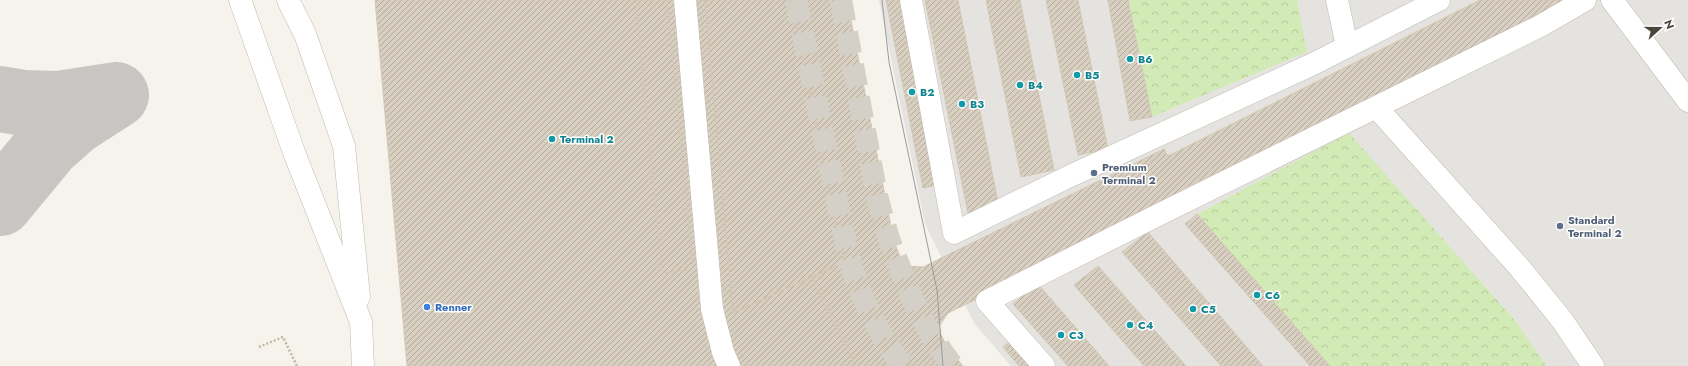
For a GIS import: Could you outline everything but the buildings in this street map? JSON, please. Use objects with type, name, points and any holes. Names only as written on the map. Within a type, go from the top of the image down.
[{"type":"street","points":[[240,0],[295,155],[361,322]]},
{"type":"street","points":[[288,0],[305,34],[344,146],[361,322],[363,366]]},
{"type":"street","points":[[685,0],[712,309],[723,352],[729,366]]},
{"type":"street","points":[[910,0],[954,233],[1068,178],[1313,64],[1439,0]]},
{"type":"street","points":[[1337,0],[1347,46]]},
{"type":"street","points":[[1044,366],[987,301],[1542,25],[1585,0]]},
{"type":"street","points":[[1612,0],[1688,101]]},
{"type":"street","points":[[1376,107],[1519,267],[1562,320],[1593,366]]},
{"type":"path","points":[[259,347],[283,337],[296,366]]},
{"type":"green space","points":[[1128,0],[1297,0],[1308,52],[1152,117]]},
{"type":"green space","points":[[1349,132],[1515,320],[1547,366],[1330,366],[1197,214]]},
{"type":"shaded area","points":[[879,0],[1128,0],[1152,117],[1307,52],[1297,0],[1688,0],[1688,366],[1547,366],[1515,320],[1349,133],[1197,214],[1330,366],[1011,366],[974,323],[925,224]]},
{"type":"taxiway","points":[[0,99],[24,103],[57,104],[116,95]]},
{"type":"taxiway","points":[[0,203],[48,145],[74,122],[116,95]]},
{"type":"tunnel","points":[[796,0],[848,255],[858,285],[870,313],[893,353],[903,366]]},
{"type":"tunnel","points":[[841,0],[877,196],[889,239],[911,296],[932,337],[953,366]]},
{"type":"tram line","points":[[882,0],[889,62],[937,290],[943,366]]},
{"type":"place","name":"B6","points":[[1130,59]]},
{"type":"place","name":"B5","points":[[1077,75]]},
{"type":"place","name":"B4","points":[[1020,85]]},
{"type":"place","name":"B2","points":[[912,92]]},
{"type":"place","name":"B3","points":[[962,104]]},
{"type":"place","name":"Terminal 2","points":[[552,139]]},
{"type":"place","name":"Premium Terminal 2","points":[[1094,173]]},
{"type":"place","name":"Standard Terminal 2","points":[[1560,226]]},
{"type":"place","name":"C6","points":[[1257,295]]},
{"type":"place","name":"Renner","points":[[427,307]]},
{"type":"place","name":"C5","points":[[1193,309]]},
{"type":"place","name":"C4","points":[[1130,325]]},
{"type":"place","name":"C3","points":[[1061,335]]}]
